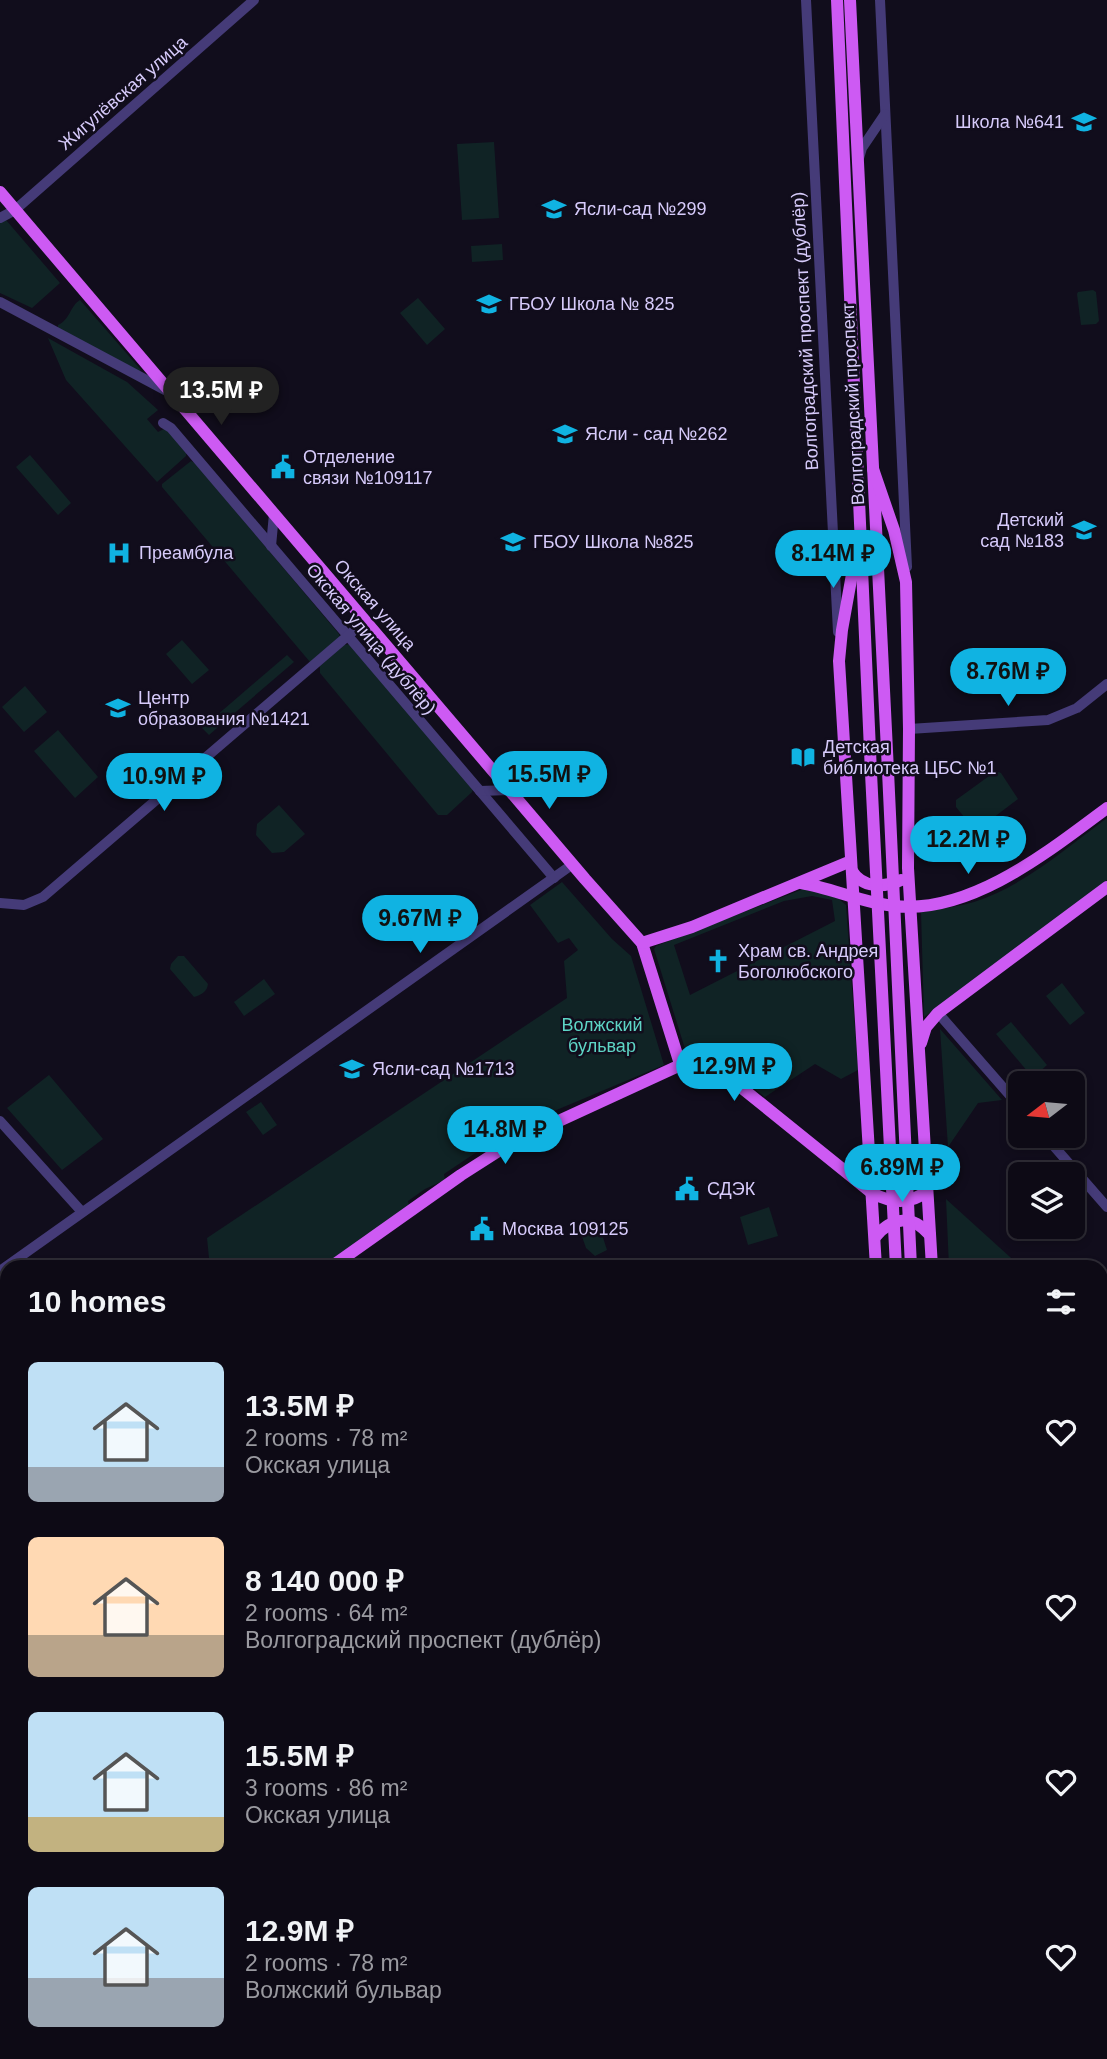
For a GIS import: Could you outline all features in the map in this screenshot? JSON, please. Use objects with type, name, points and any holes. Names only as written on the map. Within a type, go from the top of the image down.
[{"type":"main road","name":"Волгоградский проспект","points":[[837,0],[871,773],[897,1260]]},
{"type":"main road","name":"Волгоградский проспект","points":[[850,0],[911,1260]]},
{"type":"main road","name":"Окская улица","points":[[0,192],[642,943],[680,1065]]},
{"type":"main road","points":[[873,469],[894,530],[906,582],[908,872],[932,1260]]},
{"type":"main road","name":"Волгоградский проспект (дублёр)","points":[[861,522],[839,661],[876,1260]]},
{"type":"main road","points":[[801,883],[881,904],[910,907],[931,904],[970,894],[1006,879],[1107,808]]},
{"type":"main road","points":[[642,943],[692,927],[851,866],[863,882],[884,885],[898,882],[908,872]]},
{"type":"main road","points":[[919,1054],[922,1034],[938,1013],[1107,887]]},
{"type":"main road","points":[[341,1260],[511,1143],[680,1065],[695,1062],[717,1068],[872,1193],[889,1200],[905,1201],[927,1191]]},
{"type":"main road","points":[[874,1237],[890,1224],[903,1220],[916,1223],[930,1235]]},
{"type":"street","name":"Жигулёвская улица","points":[[0,218],[15,210],[254,0]]},
{"type":"street","name":"Волгоградский проспект (дублёр)","points":[[806,0],[839,661]]},
{"type":"street","points":[[880,0],[906,582]]},
{"type":"street","points":[[858,162],[862,148],[886,111]]},
{"type":"street","points":[[0,302],[169,391]]},
{"type":"street","name":"Окская улица (дублёр)","points":[[163,423],[171,428],[554,878]]},
{"type":"street","points":[[271,546],[274,514]]},
{"type":"street","points":[[0,903],[24,905],[43,897],[365,621]]},
{"type":"street","points":[[909,729],[1048,720],[1077,708],[1107,684]]},
{"type":"street","points":[[480,791],[509,790]]},
{"type":"street","points":[[15,1260],[573,864]]},
{"type":"street","points":[[938,1013],[1008,1093]]},
{"type":"street","points":[[0,1121],[82,1212]]},
{"type":"street","points":[[1055,1148],[1107,1207]]},
{"type":"green space","points":[[494,142],[499,218],[462,220],[457,144]]},
{"type":"green space","points":[[6,220],[60,283],[32,308],[0,293],[0,222]]},
{"type":"green space","points":[[502,244],[503,260],[472,262],[471,246]]},
{"type":"green space","points":[[1093,290],[1096,292],[1099,321],[1096,324],[1081,325],[1077,294]]},
{"type":"green space","points":[[418,298],[445,329],[427,345],[400,313]]},
{"type":"green space","points":[[80,300],[141,370],[139,372],[58,328]]},
{"type":"green space","points":[[48,338],[127,382],[158,410],[147,419],[158,432],[166,428],[186,456],[157,482],[66,380]]},
{"type":"green space","points":[[30,455],[71,503],[58,515],[16,467]]},
{"type":"green space","points":[[191,461],[339,634],[340,637],[310,662],[162,487],[162,484]]},
{"type":"green space","points":[[182,640],[209,670],[192,684],[166,654]]},
{"type":"green space","points":[[351,644],[473,789],[447,815],[438,815],[320,673],[320,666],[344,645]]},
{"type":"green space","points":[[287,655],[294,662],[209,735],[202,728]]},
{"type":"green space","points":[[25,686],[47,712],[24,732],[2,707]]},
{"type":"green space","points":[[58,730],[98,777],[75,798],[34,751]]},
{"type":"green space","points":[[996,771],[1001,773],[1018,799],[981,827],[974,829],[956,807],[956,800]]},
{"type":"green space","points":[[279,805],[305,834],[284,852],[272,853],[256,835],[257,824]]},
{"type":"green space","points":[[1107,818],[1107,880],[924,1017],[921,912],[974,902],[1010,886],[1044,865]]},
{"type":"green space","name":"Волжский бульвар","points":[[562,882],[612,939],[631,956],[664,1065],[511,1129],[444,1174],[445,1180],[408,1201],[409,1206],[376,1231],[365,1235],[334,1260],[206,1260],[209,1258],[207,1238],[567,998],[564,961],[578,950],[569,938],[558,943],[530,905]]},
{"type":"green space","points":[[806,888],[839,896],[846,905],[858,1070],[841,1079],[815,1064],[765,1097],[720,1062],[689,1054],[686,1052],[654,949]],"holes":[[[812,896],[832,900],[835,921],[690,995],[674,945],[784,901]]]},
{"type":"green space","points":[[178,956],[184,956],[208,984],[201,994],[194,997],[170,969]]},
{"type":"green space","points":[[264,979],[275,994],[244,1016],[234,1002]]},
{"type":"green space","points":[[1062,983],[1085,1013],[1070,1025],[1046,996]]},
{"type":"green space","points":[[1011,1022],[1047,1065],[1041,1071],[1027,1071],[996,1034]]},
{"type":"green space","points":[[940,1029],[1002,1100],[978,1103],[948,1147]]},
{"type":"green space","points":[[49,1075],[103,1139],[62,1170],[7,1108]]},
{"type":"green space","points":[[261,1102],[277,1125],[263,1135],[246,1112]]},
{"type":"green space","points":[[946,1199],[1013,1260],[949,1260]]},
{"type":"green space","points":[[769,1207],[778,1236],[748,1245],[740,1217]]},
{"type":"green space","points":[[598,1222],[607,1250],[595,1256],[586,1248],[579,1228]]},
{"type":"place","name":"Школа №641","points":[[1084,122]]},
{"type":"place","name":"Ясли-сад №299","points":[[554,209]]},
{"type":"place","name":"ГБОУ Школа № 825","points":[[489,304]]},
{"type":"place","name":"Ясли - сад №262","points":[[565,434]]},
{"type":"place","name":"Отделение связи №109117","points":[[283,467]]},
{"type":"place","name":"Детский сад №183","points":[[1084,530]]},
{"type":"place","name":"ГБОУ Школа №825","points":[[513,542]]},
{"type":"place","name":"Преамбула","points":[[119,553]]},
{"type":"place","name":"Центр образования №1421","points":[[118,708]]},
{"type":"place","name":"Детская библиотека ЦБС №1","points":[[803,757]]},
{"type":"place","name":"Храм св. Андрея Боголюбского","points":[[718,961]]},
{"type":"place","name":"Ясли-сад №1713","points":[[352,1069]]},
{"type":"place","name":"СДЭК","points":[[687,1189]]},
{"type":"place","name":"Москва 109125","points":[[482,1229]]}]
